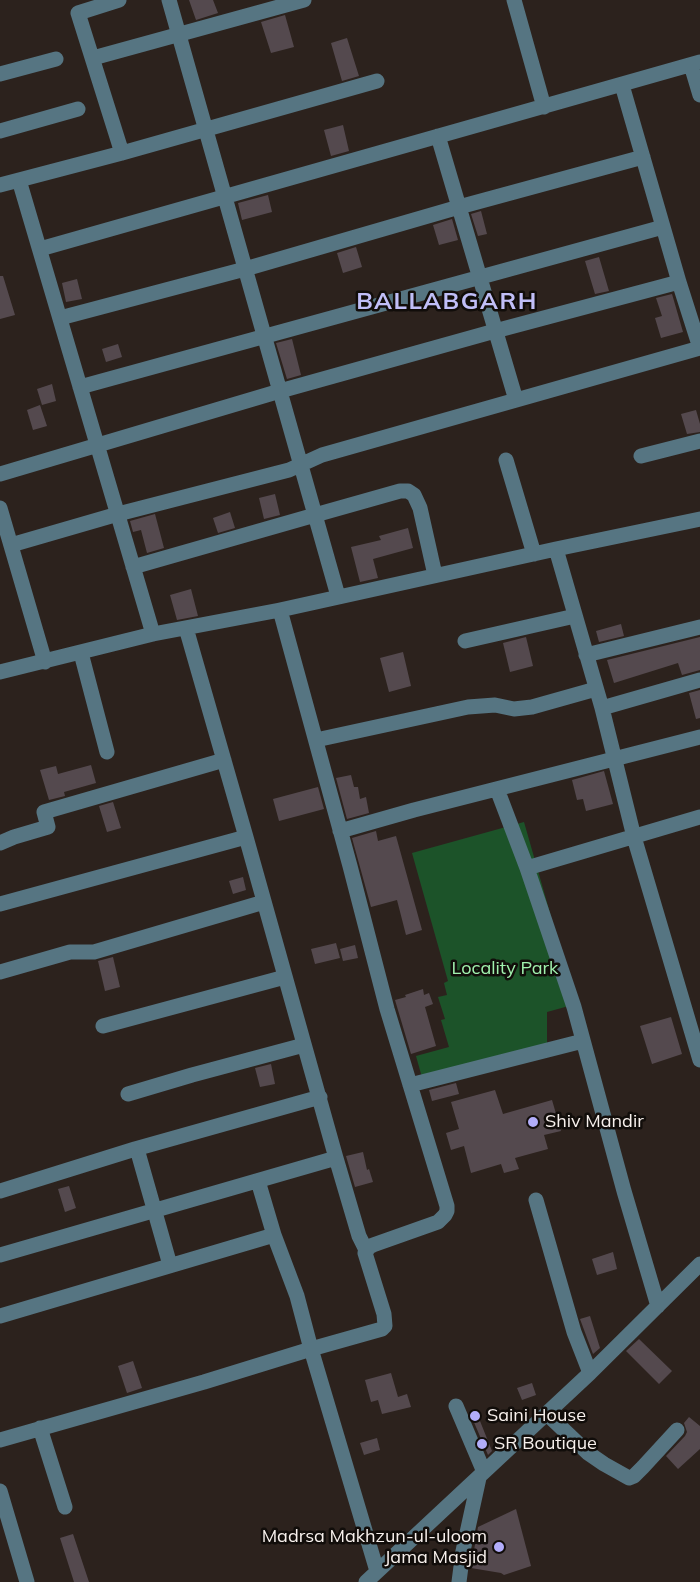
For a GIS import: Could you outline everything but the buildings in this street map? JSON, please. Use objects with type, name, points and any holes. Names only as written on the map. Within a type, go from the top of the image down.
[{"type":"street","points":[[119,0],[78,13],[122,153]]},
{"type":"street","points":[[169,0],[338,596]]},
{"type":"street","points":[[93,58],[304,0]]},
{"type":"street","points":[[514,0],[544,107]]},
{"type":"street","points":[[0,74],[56,59]]},
{"type":"street","points":[[40,249],[696,64],[700,95]]},
{"type":"street","points":[[0,185],[377,81]]},
{"type":"street","points":[[11,545],[118,514],[289,470],[322,455],[700,348],[622,85]]},
{"type":"street","points":[[0,131],[78,109]]},
{"type":"street","points":[[438,136],[516,400]]},
{"type":"street","points":[[60,318],[245,269],[643,157]]},
{"type":"street","points":[[19,180],[153,634]]},
{"type":"street","points":[[80,387],[663,227]]},
{"type":"street","points":[[0,474],[280,391],[679,282]]},
{"type":"street","points":[[641,456],[700,441]]},
{"type":"street","points":[[506,460],[534,554]]},
{"type":"street","points":[[133,567],[400,491],[408,491],[414,495],[420,508],[435,575]]},
{"type":"street","points":[[0,508],[45,662]]},
{"type":"street","points":[[0,672],[153,634],[280,610],[700,519]]},
{"type":"street","points":[[556,549],[602,708],[634,837],[700,1060]]},
{"type":"street","points":[[280,610],[387,1009],[447,1206],[445,1215],[438,1222],[373,1245],[366,1250]]},
{"type":"street","points":[[465,641],[575,615]]},
{"type":"street","points":[[586,655],[700,627]]},
{"type":"street","points":[[0,1440],[311,1349],[377,1332],[385,1326],[384,1314],[365,1257],[366,1250],[359,1236],[336,1158],[186,628]]},
{"type":"street","points":[[81,653],[107,752]]},
{"type":"street","points":[[602,708],[700,680]]},
{"type":"street","points":[[316,740],[468,707],[495,705],[514,708],[532,707],[596,689]]},
{"type":"street","points":[[340,831],[700,737]]},
{"type":"street","points":[[0,843],[48,827],[44,812],[224,760]]},
{"type":"street","points":[[497,789],[566,981],[658,1306]]},
{"type":"street","points":[[527,868],[700,817]]},
{"type":"street","points":[[0,904],[246,837]]},
{"type":"street","points":[[0,972],[70,952],[94,952],[264,902]]},
{"type":"street","points":[[104,1026],[285,977]]},
{"type":"street","points":[[410,1084],[583,1041]]},
{"type":"street","points":[[128,1094],[304,1045]]},
{"type":"street","points":[[0,1191],[320,1097]]},
{"type":"street","points":[[137,1149],[170,1265]]},
{"type":"street","points":[[0,1255],[336,1158]]},
{"type":"street","points":[[258,1181],[274,1235],[295,1290],[377,1571]]},
{"type":"street","points":[[536,1200],[574,1332],[590,1373]]},
{"type":"street","points":[[0,1317],[274,1235]]},
{"type":"street","points":[[366,1582],[547,1414],[700,1264]]},
{"type":"street","points":[[456,1406],[482,1475],[463,1551],[459,1582]]},
{"type":"street","points":[[547,1414],[588,1453],[629,1478],[634,1476],[677,1430]]},
{"type":"street","points":[[40,1428],[65,1507]]},
{"type":"street","points":[[0,1491],[27,1582]]},
{"type":"green space","name":"Locality Park","points":[[524,822],[576,1004],[547,1012],[547,1046],[423,1081],[416,1056],[449,1047],[441,1020],[445,1019],[438,997],[447,995],[444,983],[448,981],[412,853]]},
{"type":"place","name":"Shiv Mandir","points":[[533,1122]]},
{"type":"place","name":"Saini House","points":[[475,1416]]},
{"type":"place","name":"SR Boutique","points":[[482,1444]]},
{"type":"place","name":"Madrsa Makhzun-ul-uloom Jama Masjid","points":[[499,1547]]},
{"type":"district","name":"BALLABGARH","points":[[447,302]]}]
